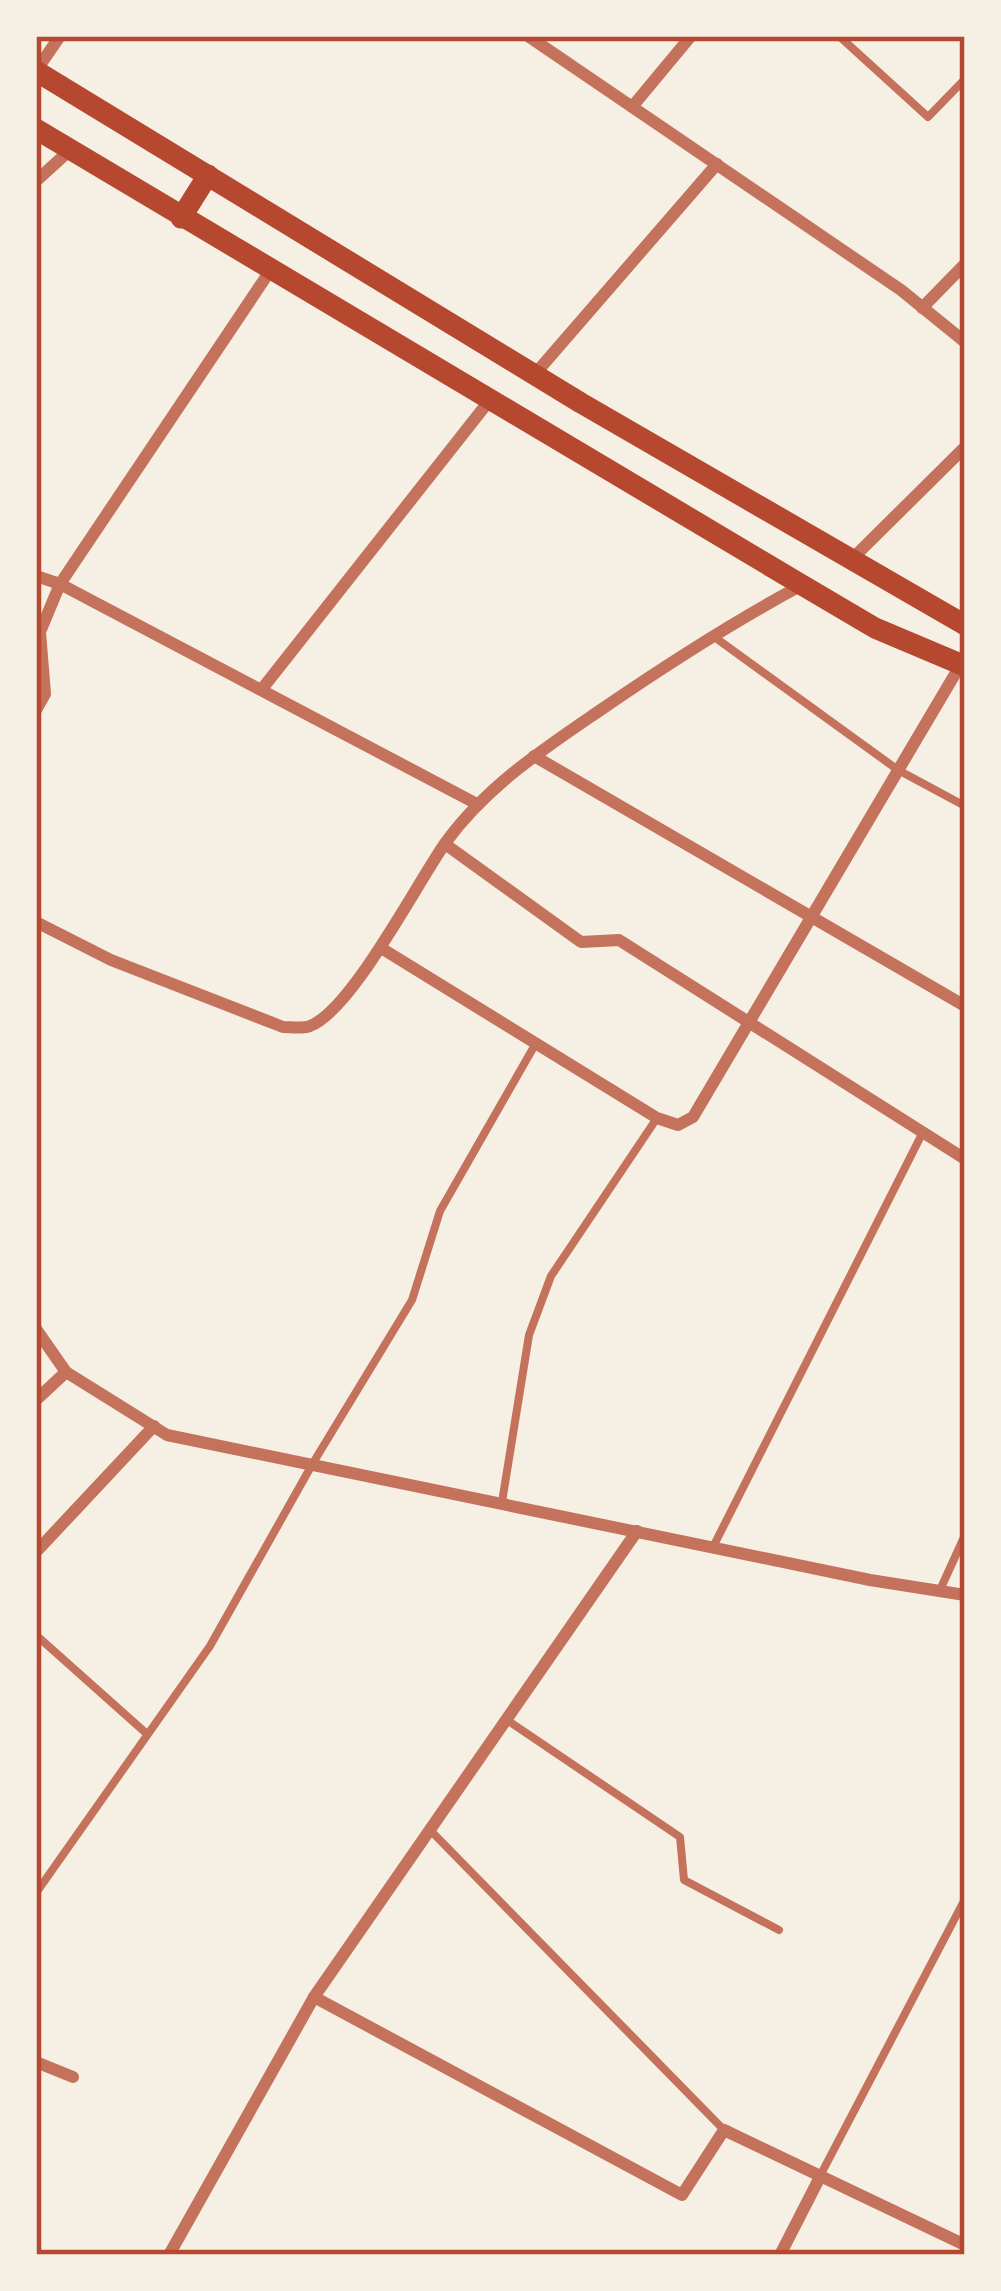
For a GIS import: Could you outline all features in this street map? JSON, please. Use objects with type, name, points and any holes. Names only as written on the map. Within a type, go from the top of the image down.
[{"type":"main road","points":[[36,70],[535,374],[965,625]]},
{"type":"main road","points":[[36,129],[875,628],[963,665]]},
{"type":"main road","points":[[181,218],[208,175]]},
{"type":"street","points":[[36,70],[60,36]]},
{"type":"street","points":[[528,36],[965,342]]},
{"type":"street","points":[[632,107],[691,36]]},
{"type":"street","points":[[36,181],[69,151]]},
{"type":"street","points":[[535,374],[717,164]]},
{"type":"street","points":[[922,308],[965,264]]},
{"type":"street","points":[[36,710],[45,694],[40,632],[60,584],[270,271]]},
{"type":"street","points":[[262,689],[489,401]]},
{"type":"street","points":[[850,560],[965,447]]},
{"type":"street","points":[[36,576],[60,584],[477,804]]},
{"type":"street","points":[[36,922],[111,960],[283,1027],[309,1027],[329,1013],[381,948],[445,844],[477,804],[533,756],[710,634],[802,585]]},
{"type":"street","points":[[381,948],[657,1118],[678,1125],[693,1117],[963,665]]},
{"type":"street","points":[[533,756],[965,1006]]},
{"type":"street","points":[[445,844],[580,942],[619,940],[965,1159]]},
{"type":"street","points":[[36,1329],[66,1372],[167,1435],[965,1595]]},
{"type":"street","points":[[36,1400],[66,1372]]},
{"type":"street","points":[[36,1552],[154,1426]]},
{"type":"street","points":[[169,2255],[314,1997],[638,1531]]},
{"type":"street","points":[[314,1997],[682,2195],[724,2130],[965,2245]]},
{"type":"street","points":[[36,2062],[73,2077]]},
{"type":"street","points":[[781,2255],[820,2177]]},
{"type":"lane","points":[[839,36],[928,117],[965,79]]},
{"type":"lane","points":[[710,634],[898,770],[965,806]]},
{"type":"lane","points":[[36,1893],[210,1646],[412,1300],[440,1211],[536,1043]]},
{"type":"lane","points":[[502,1502],[529,1335],[551,1276],[657,1118]]},
{"type":"lane","points":[[713,1547],[923,1132]]},
{"type":"lane","points":[[939,1591],[965,1535]]},
{"type":"lane","points":[[36,1635],[148,1734]]},
{"type":"lane","points":[[507,1720],[680,1837],[684,1880],[779,1930]]},
{"type":"lane","points":[[430,1830],[724,2130]]},
{"type":"lane","points":[[820,2177],[965,1899]]}]
